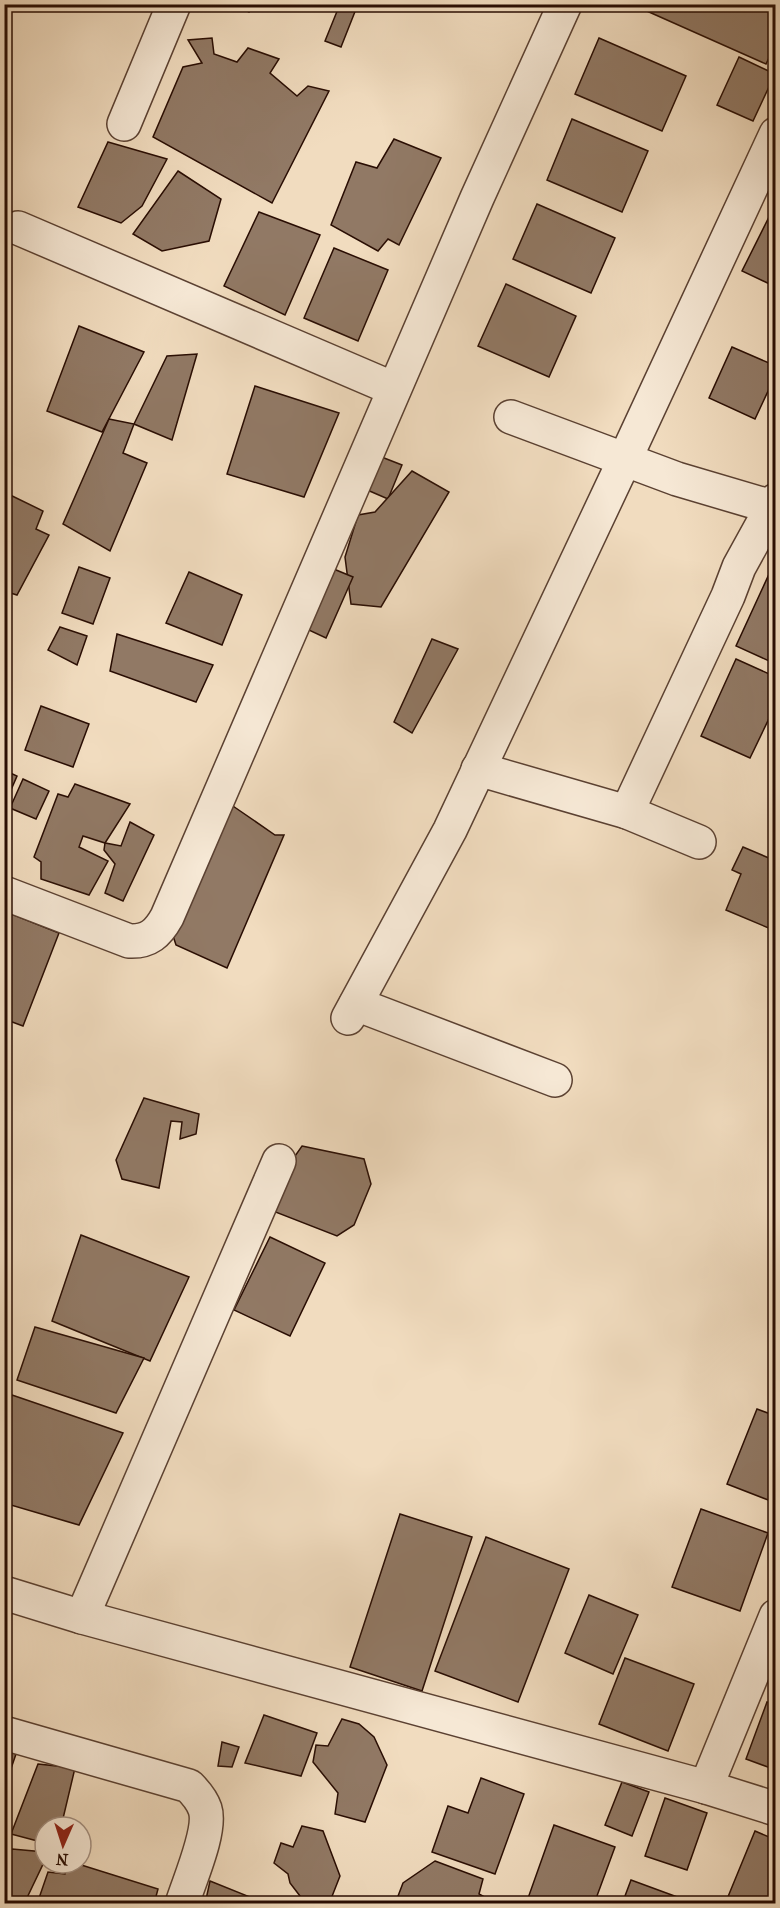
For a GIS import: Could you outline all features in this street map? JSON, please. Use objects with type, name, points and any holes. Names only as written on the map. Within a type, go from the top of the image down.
[{"type":"street","points":[[124,124],[174,4]]},
{"type":"street","points":[[4,893],[129,941],[148,939],[160,928],[477,198],[565,4]]},
{"type":"street","points":[[555,1080],[352,1011],[450,830],[776,134]]},
{"type":"street","points":[[18,228],[394,389]]},
{"type":"street","points":[[511,417],[677,479],[774,504],[739,567],[728,596],[627,812]]},
{"type":"street","points":[[478,769],[627,812],[699,842]]},
{"type":"street","points":[[82,1617],[279,1161]]},
{"type":"street","points":[[4,1593],[82,1617],[706,1787],[776,1809]]},
{"type":"street","points":[[706,1787],[776,1616]]},
{"type":"street","points":[[4,1733],[189,1786],[197,1794],[206,1810],[207,1830],[182,1904]]},
{"type":"building","points":[[232,4],[252,4],[249,12]]},
{"type":"building","points":[[340,4],[358,4],[341,47],[325,41]]},
{"type":"building","points":[[631,4],[776,4],[776,43],[766,64]]},
{"type":"building","points":[[212,38],[214,54],[237,62],[248,48],[279,59],[270,73],[297,96],[308,86],[329,91],[272,203],[153,137],[183,67],[202,63],[188,40]]},
{"type":"building","points":[[599,38],[686,76],[662,131],[575,94]]},
{"type":"building","points":[[739,57],[775,74],[753,121],[717,105]]},
{"type":"building","points":[[572,119],[648,151],[622,212],[547,180]]},
{"type":"building","points":[[394,139],[441,158],[399,245],[388,239],[378,251],[331,225],[356,162],[377,168]]},
{"type":"building","points":[[108,142],[167,159],[142,206],[121,223],[78,207]]},
{"type":"building","points":[[178,171],[221,199],[209,241],[162,251],[133,234]]},
{"type":"building","points":[[537,204],[615,238],[591,293],[513,259]]},
{"type":"building","points":[[259,212],[320,235],[285,315],[224,286]]},
{"type":"building","points":[[770,215],[776,218],[776,287],[742,271]]},
{"type":"building","points":[[334,248],[388,270],[358,341],[304,318]]},
{"type":"building","points":[[506,284],[576,316],[549,377],[478,346]]},
{"type":"building","points":[[79,326],[144,352],[102,432],[47,411]]},
{"type":"building","points":[[732,347],[776,366],[776,374],[755,419],[709,398]]},
{"type":"building","points":[[197,354],[172,440],[134,424],[167,356]]},
{"type":"building","points":[[255,386],[339,413],[304,497],[227,474]]},
{"type":"building","points":[[109,419],[134,424],[123,453],[147,463],[110,551],[63,524]]},
{"type":"building","points":[[379,456],[402,465],[388,499],[365,489]]},
{"type":"building","points":[[412,471],[449,492],[381,607],[351,604],[345,557],[358,515],[375,512]]},
{"type":"building","points":[[4,492],[43,511],[36,529],[49,535],[17,595],[4,591]]},
{"type":"building","points":[[324,565],[353,577],[326,638],[298,625]]},
{"type":"building","points":[[79,567],[110,578],[93,624],[62,613]]},
{"type":"building","points":[[189,572],[242,595],[222,645],[166,623]]},
{"type":"building","points":[[770,572],[776,575],[776,664],[736,646]]},
{"type":"building","points":[[60,627],[87,636],[77,665],[48,650]]},
{"type":"building","points":[[117,634],[213,665],[196,702],[110,671]]},
{"type":"building","points":[[432,639],[458,649],[412,733],[394,722]]},
{"type":"building","points":[[736,659],[776,677],[776,704],[750,758],[701,736]]},
{"type":"building","points":[[41,706],[89,724],[73,767],[25,750]]},
{"type":"building","points":[[4,770],[17,776],[4,806]]},
{"type":"building","points":[[23,779],[49,791],[36,819],[10,808]]},
{"type":"building","points":[[75,784],[130,804],[105,843],[83,836],[79,847],[108,861],[89,895],[41,879],[41,862],[34,857],[58,794],[68,797]]},
{"type":"building","points":[[230,804],[275,835],[284,835],[227,968],[176,945],[167,917]]},
{"type":"building","points":[[130,822],[154,835],[123,901],[105,893],[115,864],[104,850],[105,843],[121,846]]},
{"type":"building","points":[[743,847],[776,861],[776,919],[771,929],[726,910],[741,874],[732,870]]},
{"type":"building","points":[[4,911],[59,933],[23,1026],[4,1019]]},
{"type":"building","points":[[144,1098],[199,1114],[196,1134],[180,1139],[182,1122],[171,1121],[159,1188],[122,1179],[116,1160]]},
{"type":"building","points":[[302,1146],[364,1159],[371,1184],[354,1225],[337,1236],[260,1206]]},
{"type":"building","points":[[81,1235],[189,1277],[150,1361],[52,1321]]},
{"type":"building","points":[[270,1237],[325,1263],[290,1336],[234,1310]]},
{"type":"building","points":[[35,1327],[144,1358],[116,1413],[17,1380]]},
{"type":"building","points":[[12,1395],[123,1433],[79,1525],[4,1503],[4,1415]]},
{"type":"building","points":[[757,1409],[776,1416],[776,1503],[727,1484]]},
{"type":"building","points":[[701,1509],[768,1533],[740,1611],[672,1587]]},
{"type":"building","points":[[400,1514],[472,1537],[422,1691],[350,1667]]},
{"type":"building","points":[[486,1537],[569,1569],[518,1702],[435,1671]]},
{"type":"building","points":[[589,1595],[638,1615],[613,1674],[565,1653]]},
{"type":"building","points":[[625,1658],[694,1684],[668,1751],[599,1724]]},
{"type":"building","points":[[767,1702],[776,1705],[776,1770],[746,1759]]},
{"type":"building","points":[[264,1715],[317,1733],[301,1776],[245,1763]]},
{"type":"building","points":[[342,1719],[359,1724],[374,1737],[387,1765],[365,1822],[335,1814],[338,1793],[313,1762],[316,1745],[328,1746]]},
{"type":"building","points":[[222,1742],[239,1747],[232,1767],[218,1766]]},
{"type":"building","points":[[4,1750],[16,1754],[4,1789]]},
{"type":"building","points":[[38,1764],[75,1768],[64,1815],[33,1815],[33,1840],[11,1834]]},
{"type":"building","points":[[481,1778],[524,1794],[495,1874],[432,1852],[448,1806],[468,1813]]},
{"type":"building","points":[[622,1782],[649,1792],[632,1836],[605,1825]]},
{"type":"building","points":[[665,1798],[707,1813],[687,1870],[645,1856]]},
{"type":"building","points":[[554,1825],[615,1847],[594,1904],[535,1904],[527,1901]]},
{"type":"building","points":[[302,1826],[323,1831],[340,1876],[329,1904],[298,1904],[300,1896],[290,1883],[288,1874],[274,1863],[281,1843],[293,1847]]},
{"type":"building","points":[[755,1831],[776,1840],[776,1904],[725,1904]]},
{"type":"building","points":[[12,1849],[33,1851],[33,1875],[38,1875],[24,1904],[4,1904],[4,1866]]},
{"type":"building","points":[[435,1861],[483,1879],[479,1894],[488,1899],[487,1904],[395,1904],[403,1883]]},
{"type":"building","points":[[93,1869],[158,1889],[154,1904],[37,1904],[47,1875],[93,1875]]},
{"type":"building","points":[[631,1880],[680,1898],[678,1904],[622,1904]]},
{"type":"building","points":[[210,1881],[267,1904],[205,1904]]}]
